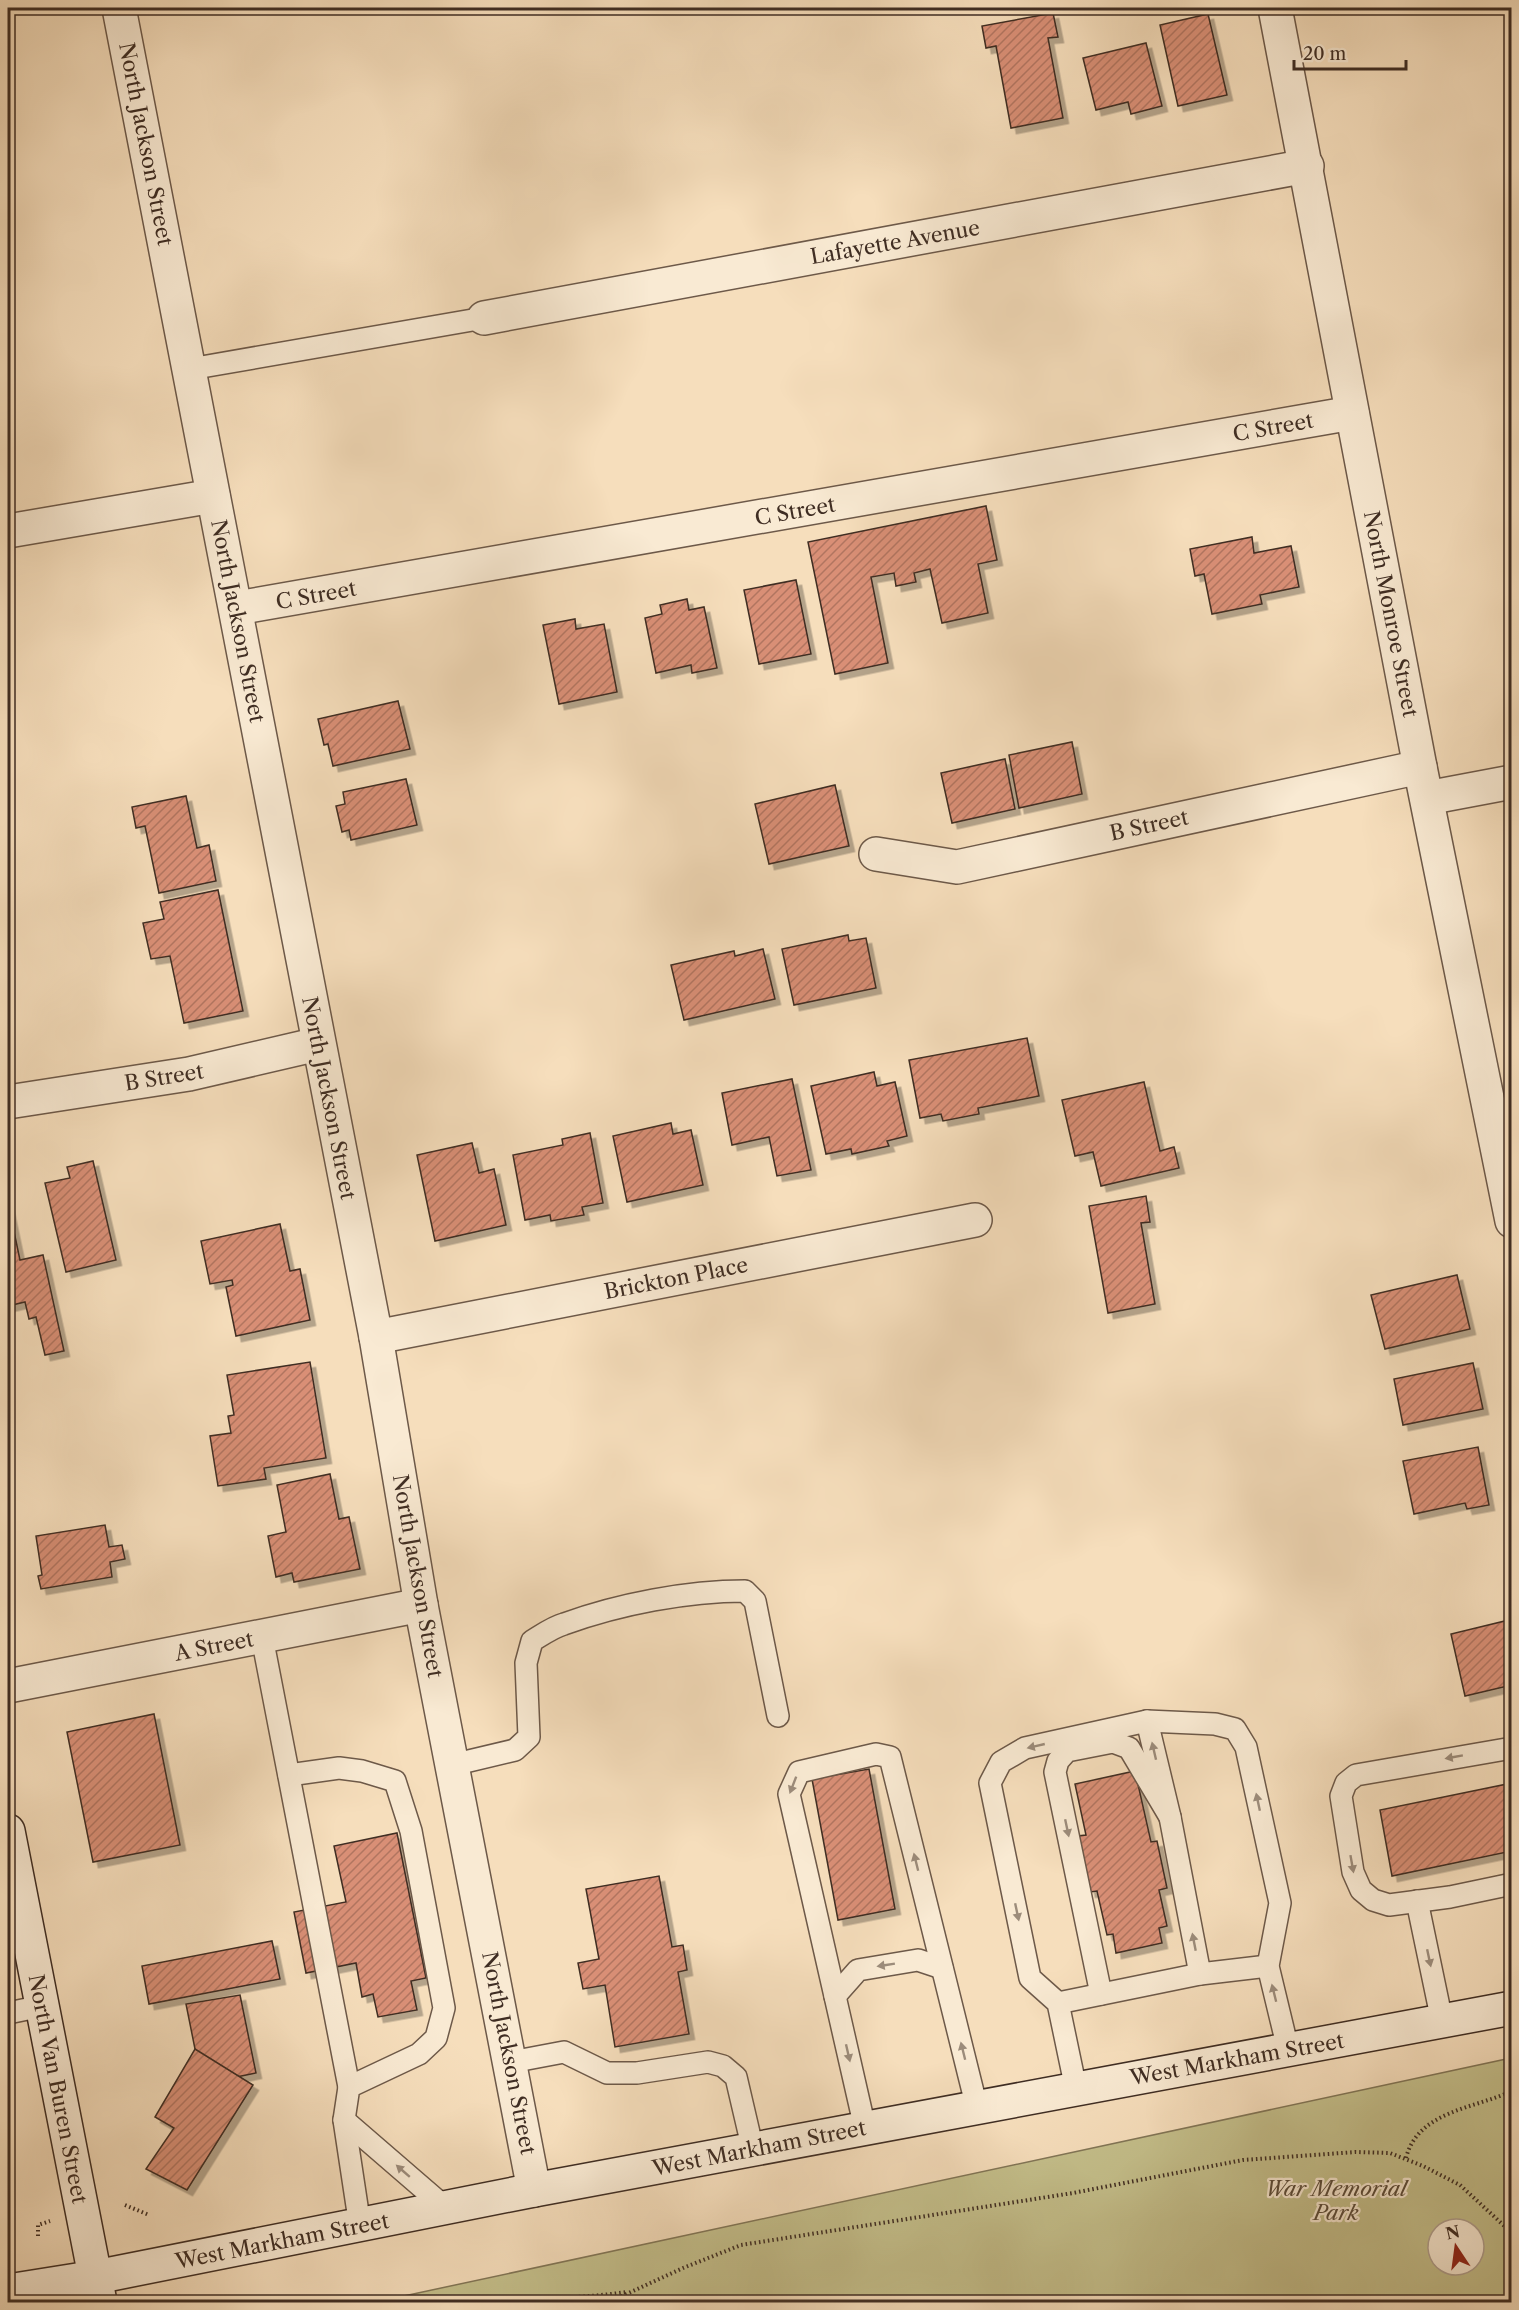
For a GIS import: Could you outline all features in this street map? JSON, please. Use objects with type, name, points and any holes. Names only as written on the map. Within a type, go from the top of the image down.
[{"type":"street","name":"North Jackson Street","points":[[119,8],[213,496],[237,608],[318,1044],[376,1337],[421,1605],[534,2190]]},
{"type":"street","name":"North Monroe Street","points":[[1275,8],[1424,783],[1512,1221]]},
{"type":"street","name":"Lafayette Avenue","points":[[484,318],[1306,166]]},
{"type":"street","name":"C Street","points":[[237,608],[1352,413]]},
{"type":"street","points":[[8,531],[213,496]]},
{"type":"street","name":"B Street","points":[[876,854],[957,867],[1424,783],[1512,782]]},
{"type":"street","name":"B Street","points":[[8,1102],[189,1074],[318,1044]]},
{"type":"street","name":"Brickton Place","points":[[376,1337],[975,1220]]},
{"type":"street","name":"A Street","points":[[8,1686],[421,1605]]},
{"type":"street","name":"North Van Buren Street","points":[[8,1831],[98,2290]]},
{"type":"street","name":"West Markham Street","points":[[8,2291],[98,2290],[360,2226],[534,2190],[1512,2008]]},
{"type":"lane","points":[[190,369],[484,318]]},
{"type":"lane","points":[[452,1765],[515,1750],[529,1737],[526,1663],[532,1641],[562,1624],[636,1604],[710,1591],[745,1591],[755,1601],[778,1716]]},
{"type":"lane","points":[[262,1637],[349,2087],[344,2120],[360,2226]]},
{"type":"lane","points":[[1147,1721],[1170,1817],[1200,1974]]},
{"type":"lane","points":[[1077,2089],[1058,2003],[1030,1978],[990,1783],[1001,1762],[1024,1748],[1147,1721],[1225,1726],[1235,1729],[1246,1748],[1280,1903],[1268,1966],[1288,2049]]},
{"type":"lane","points":[[1101,1994],[1055,1772],[1058,1761],[1066,1751],[1113,1742],[1129,1748],[1170,1817]]},
{"type":"lane","points":[[1512,1748],[1356,1775],[1346,1783],[1341,1796],[1353,1872],[1360,1890],[1373,1900],[1389,1905],[1473,1893],[1512,1884]]},
{"type":"lane","points":[[865,2128],[789,1794],[799,1772],[876,1754],[890,1757],[977,2108]]},
{"type":"lane","points":[[289,1775],[339,1768],[362,1771],[395,1781],[411,1832],[444,2008],[436,2038],[419,2054],[349,2087]]},
{"type":"lane","points":[[1417,1901],[1442,2021]]},
{"type":"lane","points":[[835,1996],[858,1970],[918,1960],[942,1968]]},
{"type":"lane","points":[[1058,2003],[1200,1974],[1268,1966]]},
{"type":"lane","points":[[8,2013],[42,2006]]},
{"type":"lane","points":[[511,2062],[564,2052],[607,2073],[637,2073],[708,2062],[723,2066],[736,2077],[753,2150]]},
{"type":"lane","points":[[344,2120],[447,2209]]},
{"type":"path","points":[[1406,2158],[1410,2142],[1428,2123],[1456,2110],[1512,2091]]},
{"type":"path","points":[[609,2302],[683,2268],[741,2245],[1073,2193],[1243,2160],[1356,2152],[1390,2153],[1406,2158],[1460,2185],[1512,2233]]},
{"type":"path","points":[[125,2205],[149,2215]]},
{"type":"path","points":[[38,2236],[38,2225],[51,2221]]},
{"type":"path","points":[[390,2302],[435,2299],[592,2297],[630,2292]]},
{"type":"green space","name":"War Memorial Park","points":[[1511,2058],[1511,2302],[376,2302]]},
{"type":"building","points":[[1053,13],[1058,37],[1048,38],[1063,118],[1011,128],[996,46],[986,48],[982,26]]},
{"type":"building","points":[[1208,14],[1227,95],[1178,106],[1160,25]]},
{"type":"building","points":[[1146,43],[1162,106],[1131,114],[1128,102],[1096,110],[1083,58]]},
{"type":"building","points":[[986,506],[997,560],[978,564],[988,613],[942,623],[930,569],[914,573],[916,582],[896,586],[894,573],[871,577],[888,663],[835,674],[808,542]]},
{"type":"building","points":[[1252,537],[1254,553],[1291,546],[1299,587],[1260,595],[1262,604],[1212,614],[1204,574],[1195,576],[1190,549]]},
{"type":"building","points":[[796,580],[811,654],[759,664],[744,590]]},
{"type":"building","points":[[687,599],[689,610],[704,607],[717,668],[692,673],[691,665],[656,673],[645,618],[662,614],[660,605]]},
{"type":"building","points":[[575,619],[576,629],[604,624],[617,692],[559,704],[543,625]]},
{"type":"building","points":[[398,701],[410,749],[333,766],[328,744],[324,745],[318,719]]},
{"type":"building","points":[[1072,742],[1082,794],[1019,808],[1009,755]]},
{"type":"building","points":[[1005,759],[1015,809],[952,823],[941,773]]},
{"type":"building","points":[[406,779],[417,825],[351,840],[349,830],[342,832],[336,806],[345,804],[343,792]]},
{"type":"building","points":[[835,785],[849,846],[769,864],[755,804]]},
{"type":"building","points":[[186,796],[197,848],[209,845],[216,881],[159,893],[145,826],[136,828],[132,807]]},
{"type":"building","points":[[218,890],[243,1011],[184,1023],[170,956],[151,959],[143,923],[164,919],[160,902]]},
{"type":"building","points":[[848,935],[849,941],[866,938],[876,988],[794,1005],[782,949]]},
{"type":"building","points":[[763,949],[775,999],[684,1020],[671,965],[734,951],[735,956]]},
{"type":"building","points":[[1027,1038],[1039,1096],[978,1108],[979,1114],[943,1121],[941,1114],[920,1118],[909,1060]]},
{"type":"building","points":[[874,1072],[877,1086],[895,1082],[907,1136],[887,1141],[889,1146],[852,1154],[851,1149],[826,1154],[811,1086]]},
{"type":"building","points":[[792,1079],[811,1170],[777,1176],[769,1137],[732,1145],[722,1093]]},
{"type":"building","points":[[1144,1082],[1160,1151],[1174,1147],[1179,1168],[1101,1186],[1093,1152],[1075,1156],[1062,1100]]},
{"type":"building","points":[[671,1123],[673,1134],[691,1130],[703,1185],[627,1202],[613,1136]]},
{"type":"building","points":[[590,1133],[603,1203],[582,1207],[584,1215],[551,1221],[550,1215],[525,1220],[513,1155],[563,1145],[562,1139]]},
{"type":"building","points":[[472,1143],[479,1173],[494,1169],[506,1225],[435,1241],[417,1155]]},
{"type":"building","points":[[93,1161],[116,1260],[66,1272],[45,1183],[70,1178],[67,1167]]},
{"type":"building","points":[[1146,1196],[1150,1222],[1141,1223],[1155,1304],[1108,1313],[1089,1206]]},
{"type":"building","points":[[8,1203],[20,1260],[43,1255],[64,1351],[45,1355],[36,1317],[29,1319],[25,1302],[8,1306]]},
{"type":"building","points":[[280,1224],[290,1271],[300,1269],[310,1320],[236,1336],[226,1287],[233,1285],[232,1280],[210,1284],[201,1241]]},
{"type":"building","points":[[1457,1275],[1470,1329],[1385,1349],[1371,1295]]},
{"type":"building","points":[[310,1362],[326,1458],[264,1468],[266,1479],[218,1486],[210,1436],[231,1433],[228,1416],[234,1415],[227,1375]]},
{"type":"building","points":[[1473,1363],[1483,1409],[1403,1425],[1394,1379]]},
{"type":"building","points":[[1478,1447],[1489,1505],[1467,1509],[1465,1503],[1414,1514],[1403,1461]]},
{"type":"building","points":[[330,1474],[339,1519],[349,1517],[360,1569],[294,1582],[292,1573],[276,1577],[268,1536],[286,1532],[277,1485]]},
{"type":"building","points":[[105,1525],[109,1547],[122,1545],[125,1559],[110,1562],[112,1577],[41,1589],[38,1576],[42,1575],[36,1536]]},
{"type":"building","points":[[1509,1620],[1512,1628],[1512,1685],[1465,1696],[1451,1634]]},
{"type":"building","points":[[154,1714],[180,1845],[93,1862],[67,1732]]},
{"type":"building","points":[[869,1769],[895,1909],[838,1920],[812,1779]]},
{"type":"building","points":[[1135,1771],[1151,1842],[1157,1841],[1167,1888],[1159,1890],[1167,1926],[1159,1928],[1162,1943],[1116,1953],[1113,1934],[1107,1935],[1097,1891],[1090,1892],[1078,1836],[1086,1835],[1075,1784]]},
{"type":"building","points":[[1512,1783],[1512,1851],[1392,1876],[1380,1810]]},
{"type":"building","points":[[397,1833],[426,1978],[411,1981],[417,2010],[378,2017],[373,1994],[362,1997],[356,1963],[306,1973],[294,1912],[346,1902],[334,1846]]},
{"type":"building","points":[[659,1876],[672,1947],[683,1945],[687,1970],[678,1972],[689,2034],[615,2047],[605,1985],[583,1989],[578,1963],[599,1959],[586,1889]]},
{"type":"building","points":[[272,1941],[280,1979],[149,2004],[142,1966]]},
{"type":"building","points":[[240,1995],[256,2073],[202,2084],[186,2004]]},
{"type":"building","points":[[195,2049],[253,2085],[187,2190],[146,2169],[174,2128],[155,2117]]}]
